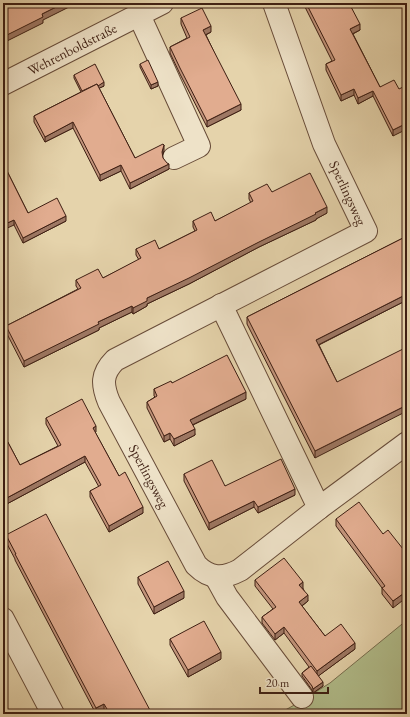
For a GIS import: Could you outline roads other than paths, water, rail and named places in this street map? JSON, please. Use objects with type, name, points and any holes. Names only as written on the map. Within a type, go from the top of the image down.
[{"type":"street","name":"Wehrenboldstraße","points":[[3,84],[162,3]]},
{"type":"street","name":"Sperlingsweg","points":[[216,577],[201,570],[196,565],[109,402],[104,391],[103,381],[109,365],[115,360],[366,230],[324,144],[274,3]]},
{"type":"street","points":[[139,15],[199,146],[174,158]]},
{"type":"street","points":[[221,305],[319,508]]},
{"type":"street","points":[[302,697],[227,597],[216,577],[232,574],[240,570],[319,508],[407,443]]},
{"type":"street","points":[[3,619],[53,714]]}]
